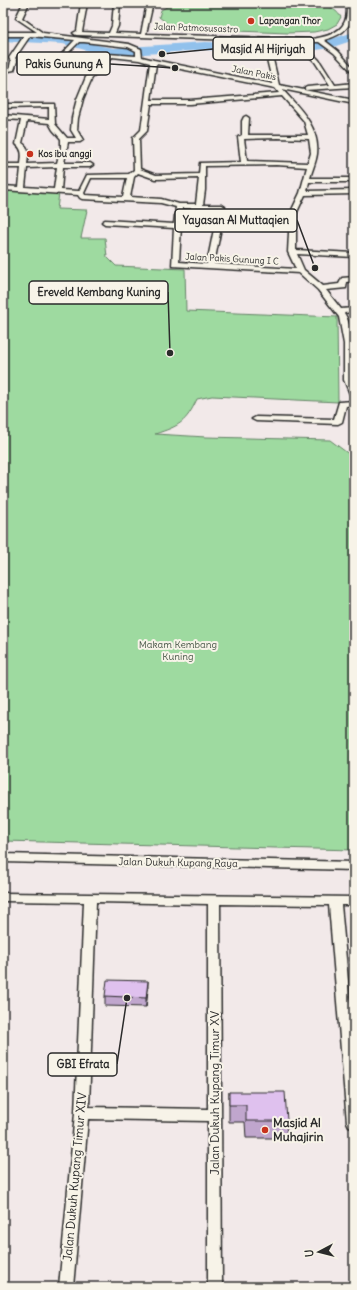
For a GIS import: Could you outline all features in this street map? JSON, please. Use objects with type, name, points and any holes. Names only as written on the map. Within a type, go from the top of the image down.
[{"type":"street","points":[[26,3],[19,18],[40,33]]},
{"type":"street","points":[[79,33],[84,3]]},
{"type":"street","points":[[111,34],[115,26],[117,3]]},
{"type":"street","points":[[143,36],[150,3]]},
{"type":"street","name":"Jalan Patmosusastro","points":[[40,33],[274,40],[305,46],[346,33],[354,17],[352,6]]},
{"type":"street","points":[[3,34],[27,36],[40,33]]},
{"type":"street","name":"Jalan Pakis","points":[[40,33],[78,42],[129,46],[153,62],[354,102]]},
{"type":"street","points":[[11,70],[14,61],[12,58],[27,36]]},
{"type":"street","points":[[274,40],[271,41],[268,50],[276,86],[307,121],[312,137],[314,153],[303,193],[293,214],[292,252],[301,271],[321,288],[340,311],[351,354],[351,382],[354,394]]},
{"type":"street","points":[[320,40],[328,45],[354,72]]},
{"type":"street","points":[[59,60],[78,42]]},
{"type":"street","points":[[305,46],[334,86]]},
{"type":"street","points":[[65,140],[80,140],[74,130],[74,118],[89,77],[101,68],[110,55],[139,54]]},
{"type":"street","points":[[126,199],[131,176],[137,170],[136,138],[144,131],[153,62]]},
{"type":"street","points":[[296,90],[354,84]]},
{"type":"street","points":[[147,102],[190,102],[284,94]]},
{"type":"street","points":[[52,121],[3,116],[5,106],[52,105],[54,111],[52,121],[54,127],[65,140],[65,152],[60,166],[60,186],[57,191]]},
{"type":"street","points":[[245,137],[246,118]]},
{"type":"street","points":[[22,189],[24,147],[19,144],[24,119]]},
{"type":"street","points":[[244,163],[240,138],[312,137]]},
{"type":"street","points":[[199,207],[202,190],[202,164],[244,163],[310,166]]},
{"type":"street","points":[[3,166],[24,167],[90,165]]},
{"type":"street","points":[[137,170],[156,177],[202,176]]},
{"type":"street","points":[[82,195],[89,176],[131,176]]},
{"type":"street","points":[[306,180],[354,180]]},
{"type":"street","points":[[3,188],[57,191],[82,195],[161,201],[179,206],[223,207],[210,266]]},
{"type":"street","points":[[303,193],[354,192]]},
{"type":"street","name":"Jalan Pakis Gunung I C","points":[[179,206],[176,264],[301,271]]},
{"type":"street","points":[[105,222],[177,226]]},
{"type":"street","points":[[292,252],[354,255]]},
{"type":"street","points":[[321,288],[343,286],[343,282],[345,280],[354,279]]},
{"type":"street","points":[[340,311],[354,310]]},
{"type":"street","points":[[256,419],[339,422],[342,404],[354,403]]},
{"type":"street","name":"Jalan Dukuh Kupang Raya","points":[[3,858],[354,866]]},
{"type":"street","points":[[3,897],[354,901]]},
{"type":"street","name":"Jalan Dukuh Kupang Timur XIV","points":[[66,1287],[82,1113],[90,899]]},
{"type":"street","name":"Jalan Dukuh Kupang Timur XV","points":[[214,900],[215,1287]]},
{"type":"street","points":[[335,901],[354,1122]]},
{"type":"street","points":[[82,1113],[215,1115]]},
{"type":"green space","name":"Lapangan Thor","points":[[174,3],[316,3],[330,7],[341,17],[337,24],[328,29],[314,32],[288,33],[185,29],[168,24],[159,17],[161,10]]},
{"type":"green space","name":"Makam Kembang Kuning","points":[[3,191],[59,193],[57,209],[87,210],[81,238],[105,238],[107,257],[116,266],[185,269],[186,311],[337,317],[338,402],[212,396],[197,399],[185,419],[170,429],[155,434],[206,437],[330,440],[354,458],[354,850],[3,841]]},
{"type":"building","points":[[107,980],[148,981],[146,998],[105,996]]},
{"type":"building","points":[[229,1092],[285,1092],[287,1121],[246,1121],[246,1105],[229,1105]]},
{"type":"waterway","points":[[3,37],[64,40],[100,50],[114,52],[205,46],[295,49],[330,44],[354,36]]},
{"type":"place","name":"Lapangan Thor","points":[[251,21]]},
{"type":"place","name":"Masjid Al Hijriyah","points":[[162,54]]},
{"type":"place","name":"Pakis Gunung A","points":[[175,68]]},
{"type":"place","name":"Kos ibu anggi","points":[[30,154]]},
{"type":"place","name":"Yayasan Al Muttaqien","points":[[315,268]]},
{"type":"place","name":"Ereveld Kembang Kuning","points":[[170,353]]},
{"type":"place","name":"GBI Efrata","points":[[127,998]]},
{"type":"place","name":"Masjid Al Muhajirin","points":[[265,1130]]}]
